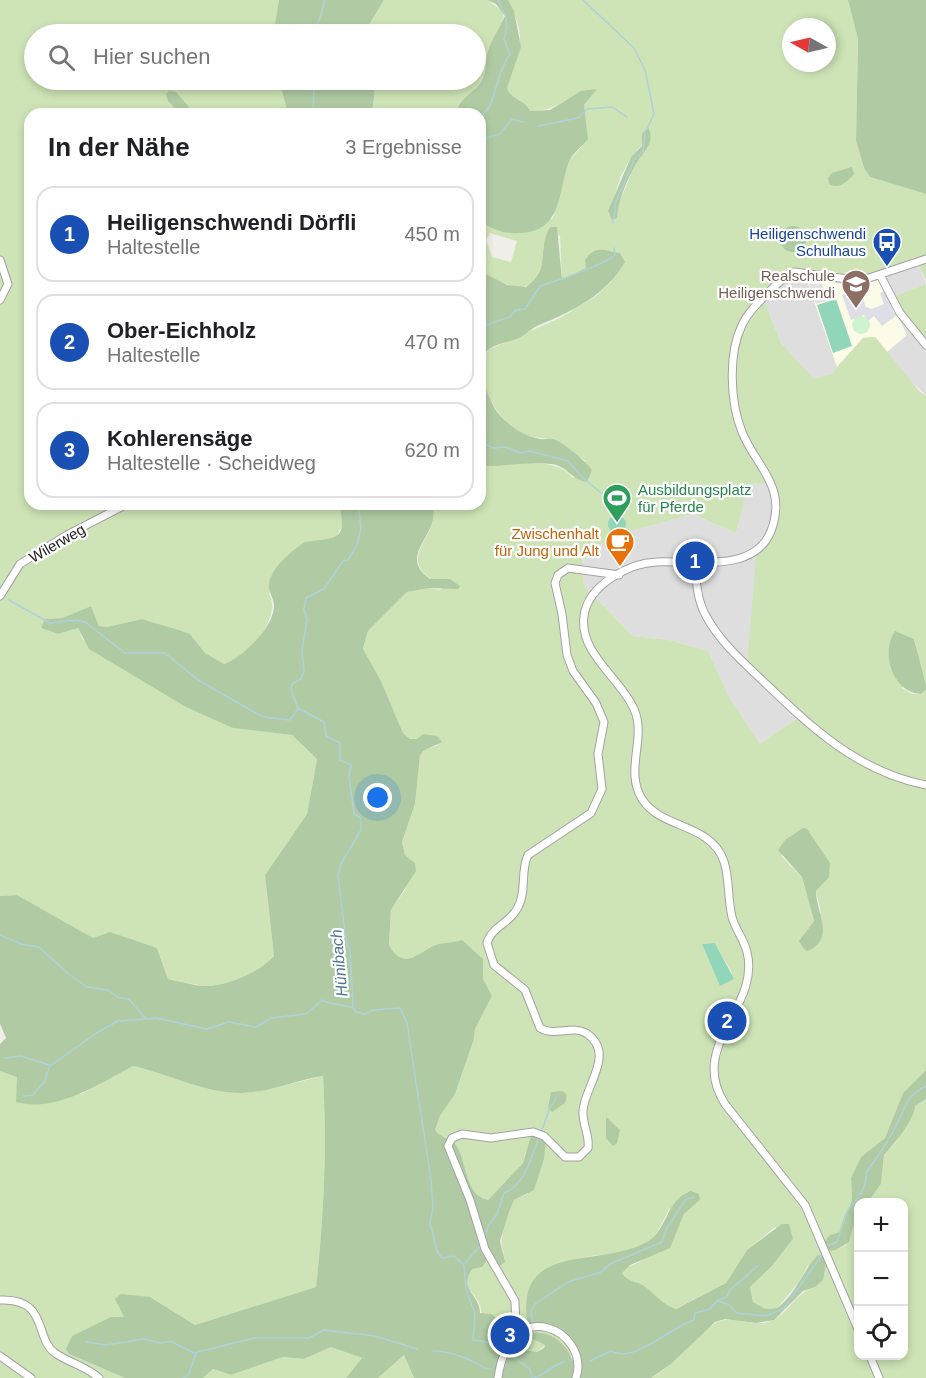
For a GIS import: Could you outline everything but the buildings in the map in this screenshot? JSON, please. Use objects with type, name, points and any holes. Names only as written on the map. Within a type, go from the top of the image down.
[{"type":"street","points":[[854,1320],[805,1205],[725,1104],[715,1084],[713,1067],[716,1051],[746,981],[748,958],[733,919],[728,874],[720,853],[707,838],[653,811],[638,790],[634,773],[636,715],[632,704],[591,647],[584,624],[586,608],[594,593],[602,584],[619,574],[651,562],[725,561],[751,552],[761,545],[772,527],[774,506],[771,483],[745,439],[736,404],[735,346],[744,320],[778,283],[794,272],[848,279],[880,275],[926,259]]},
{"type":"street","points":[[0,260],[8,285],[0,300]]},
{"type":"street","points":[[880,275],[900,312],[926,345]]},
{"type":"street","name":"Wilerweg","points":[[0,596],[20,564],[67,535],[115,510]]},
{"type":"street","points":[[695,563],[697,591],[703,609],[714,629],[801,718],[835,746],[857,760],[885,773],[926,785]]},
{"type":"street","points":[[516,1333],[515,1301],[485,1249],[470,1200],[448,1146],[452,1138],[458,1134],[491,1138],[529,1131],[544,1136],[565,1157],[579,1157],[588,1148],[583,1110],[599,1066],[597,1046],[582,1032],[549,1032],[540,1028],[527,994],[494,965],[487,943],[492,932],[512,916],[520,905],[528,855],[591,813],[602,789],[598,754],[604,722],[600,711],[576,675],[567,655],[561,606],[555,589],[557,577],[565,569],[573,568],[619,574]]},
{"type":"street","points":[[0,1300],[12,1300],[24,1305],[40,1322],[48,1345],[54,1352],[86,1367],[99,1378]]},
{"type":"street","points":[[498,1378],[508,1342],[516,1333],[528,1327],[538,1327],[564,1337],[573,1346],[579,1357],[576,1378]]},
{"type":"street","points":[[0,1356],[30,1378]]},
{"type":"street","points":[[872,1360],[879,1378]]},
{"type":"shaded area","points":[[919,262],[926,284],[892,297],[882,326],[900,313],[926,345],[926,395],[863,338],[831,374],[814,380],[781,343],[763,298],[790,273]]},
{"type":"shaded area","name":"Realschule Heiligenschwendi","points":[[806,278],[848,285],[880,280],[907,335],[887,352],[875,337],[863,338],[837,367]]},
{"type":"shaded area","points":[[822,284],[828,300],[816,304],[809,285]]},
{"type":"shaded area","points":[[859,289],[866,307],[872,309],[884,304],[880,293],[885,291],[894,313],[897,311],[900,313],[882,326],[874,316],[868,321],[864,315],[851,320],[842,295]]},
{"type":"shaded area","points":[[771,483],[800,716],[760,744],[730,699],[708,651],[669,640],[633,636],[584,586],[582,551],[627,532],[693,514],[736,533],[749,484]]},
{"type":"green space","points":[[0,0],[279,0],[275,24],[24,24],[24,90],[282,90],[286,108],[189,108],[182,100],[168,101],[174,108],[24,108],[24,510],[340,510],[343,523],[336,538],[327,541],[316,540],[269,593],[272,603],[271,614],[260,635],[242,653],[223,664],[205,653],[190,634],[179,630],[142,619],[107,627],[99,626],[91,606],[62,618],[45,619],[41,628],[58,634],[78,628],[83,640],[233,728],[292,735],[317,759],[307,814],[265,875],[274,956],[253,973],[224,984],[206,986],[168,979],[157,948],[94,939],[17,895],[0,896]]},
{"type":"green space","points":[[279,0],[384,0],[370,24],[275,24]]},
{"type":"green space","points":[[384,0],[487,0],[502,11],[503,15],[502,25],[488,54],[486,64],[486,24],[370,24]]},
{"type":"green space","points":[[487,0],[508,0],[514,11],[521,47],[507,88],[530,111],[550,110],[581,91],[597,89],[584,105],[588,139],[569,160],[556,210],[543,226],[533,231],[520,233],[504,232],[486,224],[486,108],[458,108],[474,90],[486,90],[488,50],[505,16],[496,4]]},
{"type":"green space","points":[[508,0],[848,0],[858,38],[856,141],[864,168],[870,177],[926,194],[926,281],[918,262],[869,278],[797,271],[763,298],[781,343],[814,379],[831,374],[863,338],[875,337],[920,392],[926,395],[926,685],[914,639],[902,688],[912,694],[921,694],[926,690],[926,1070],[903,1093],[885,1138],[861,1157],[851,1178],[852,1200],[840,1232],[830,1235],[836,1250],[846,1245],[854,1224],[854,1360],[908,1360],[908,1198],[871,1198],[881,1184],[884,1155],[896,1142],[914,1106],[926,1099],[926,1378],[651,1378],[660,1373],[714,1324],[726,1320],[768,1322],[781,1315],[807,1290],[815,1287],[808,1265],[799,1282],[777,1308],[766,1309],[753,1302],[750,1287],[772,1266],[793,1239],[775,1227],[747,1250],[726,1283],[675,1309],[622,1273],[625,1268],[640,1262],[680,1224],[684,1214],[700,1200],[669,1209],[656,1234],[648,1242],[627,1251],[570,1261],[527,1296],[526,1318],[573,1346],[575,1368],[572,1356],[534,1332],[527,1335],[545,1345],[537,1352],[520,1349],[499,1338],[499,1332],[506,1322],[487,1314],[482,1315],[478,1300],[469,1290],[467,1281],[472,1268],[479,1268],[490,1256],[504,1253],[502,1241],[506,1219],[514,1200],[528,1194],[526,1151],[523,1163],[488,1200],[481,1197],[470,1184],[453,1145],[435,1130],[440,1116],[455,1094],[474,1039],[475,1029],[492,996],[483,979],[483,959],[462,941],[436,945],[405,959],[394,953],[389,945],[391,910],[405,890],[415,863],[405,855],[402,842],[415,804],[420,756],[422,751],[439,745],[410,739],[403,733],[381,681],[363,650],[368,631],[407,592],[429,588],[440,590],[450,579],[431,579],[421,570],[418,562],[419,553],[432,525],[433,510],[486,510],[486,466],[543,464],[555,466],[573,478],[586,461],[560,443],[524,435],[514,429],[497,410],[486,388],[488,350],[560,318],[596,296],[611,282],[620,253],[609,251],[587,268],[562,280],[560,235],[543,246],[542,266],[535,280],[529,285],[512,286],[486,273],[486,240],[486,224],[500,231],[517,233],[553,218],[568,162],[583,145],[584,105],[596,90],[578,94],[550,108],[530,111],[521,101],[508,94],[507,87],[509,74],[519,47],[520,35]],"holes":[[[642,134],[650,139],[621,199],[608,216],[620,178],[631,157],[642,145]],[[490,233],[517,241],[511,262],[492,257],[486,240]],[[771,483],[773,501],[770,526],[757,548],[747,665],[799,717],[760,744],[730,699],[708,651],[669,640],[633,636],[584,586],[582,552],[627,532],[693,514],[736,533],[749,484]],[[810,836],[826,857],[830,868],[824,882],[816,891],[821,912],[804,949],[802,937],[814,921],[802,877],[781,856]],[[715,943],[732,973],[720,985],[702,944]]]},
{"type":"green space","points":[[848,0],[926,0],[926,194],[870,177],[864,168],[856,141],[858,39]]},
{"type":"green space","points":[[282,90],[375,90],[373,108],[286,108]]},
{"type":"green space","points":[[375,90],[473,90],[458,108],[373,108]]},
{"type":"green space","points":[[169,91],[176,92],[190,108],[174,108],[168,101],[166,94]]},
{"type":"green space","points":[[648,127],[650,143],[626,183],[617,218],[612,220],[608,211],[631,157],[642,146],[642,134]]},
{"type":"green space","points":[[852,167],[854,174],[846,182],[839,186],[829,184],[828,178],[832,173]]},
{"type":"green space","points":[[793,226],[802,230],[806,239],[802,248],[793,252],[784,248],[780,239],[784,230]]},
{"type":"green space","points":[[550,227],[557,227],[562,280],[586,268],[585,260],[597,250],[620,253],[625,262],[608,284],[587,301],[536,326],[519,338],[496,345],[486,354],[486,274],[507,285],[526,287],[539,273]]},
{"type":"green space","points":[[926,284],[926,340],[923,341],[892,297]]},
{"type":"green space","points":[[836,299],[852,346],[833,353],[817,305]]},
{"type":"green space","points":[[861,316],[867,319],[870,325],[867,331],[861,334],[855,331],[852,325],[855,319]]},
{"type":"green space","points":[[486,387],[498,413],[517,430],[528,436],[557,441],[592,470],[587,482],[551,464],[486,466]]},
{"type":"green space","points":[[340,510],[433,510],[431,525],[418,553],[417,561],[420,570],[430,579],[450,579],[460,586],[458,589],[429,588],[407,592],[368,631],[363,649],[381,681],[403,733],[410,739],[417,739],[423,734],[437,736],[442,742],[423,751],[420,756],[415,804],[402,842],[405,855],[415,863],[416,871],[391,910],[389,945],[394,953],[405,959],[436,945],[462,940],[483,959],[483,979],[492,996],[475,1029],[474,1039],[455,1094],[440,1116],[435,1130],[455,1144],[474,1191],[480,1197],[488,1200],[523,1163],[532,1133],[546,1139],[544,1159],[534,1190],[514,1200],[509,1212],[500,1241],[505,1262],[497,1268],[490,1256],[482,1267],[472,1269],[468,1276],[468,1288],[477,1301],[480,1313],[492,1314],[499,1321],[509,1323],[508,1330],[499,1332],[499,1338],[520,1349],[537,1352],[544,1348],[545,1345],[529,1337],[528,1333],[545,1334],[559,1341],[569,1353],[575,1368],[578,1357],[558,1334],[528,1327],[527,1299],[533,1280],[546,1269],[564,1262],[628,1250],[647,1242],[659,1230],[676,1201],[691,1191],[699,1194],[700,1200],[684,1214],[670,1248],[630,1265],[622,1273],[627,1279],[644,1286],[667,1305],[676,1309],[726,1283],[747,1250],[782,1224],[789,1224],[793,1239],[772,1266],[750,1287],[753,1302],[766,1309],[777,1308],[784,1303],[818,1255],[822,1256],[826,1264],[823,1280],[815,1287],[803,1291],[774,1320],[756,1323],[725,1319],[715,1322],[671,1364],[651,1378],[414,1378],[404,1355],[378,1378],[346,1378],[362,1358],[331,1347],[304,1359],[283,1357],[231,1375],[213,1369],[203,1378],[125,1378],[69,1354],[66,1349],[72,1336],[111,1317],[124,1317],[115,1299],[121,1294],[150,1297],[195,1325],[316,1287],[324,1182],[323,1076],[261,1091],[241,1093],[200,1087],[133,1066],[92,1088],[62,1100],[46,1104],[16,1102],[17,1077],[0,1071],[0,1044],[6,1038],[0,1024],[0,896],[17,895],[93,938],[110,932],[157,948],[168,979],[206,986],[224,984],[243,977],[261,967],[274,956],[265,875],[307,814],[317,759],[292,735],[233,728],[186,707],[89,649],[78,628],[58,634],[41,628],[45,619],[62,618],[91,606],[99,626],[107,627],[142,619],[179,630],[190,634],[205,653],[224,664],[248,649],[269,623],[274,606],[269,583],[280,563],[305,542],[332,538],[337,535],[342,525]]},
{"type":"green space","name":"Ausbildungsplatz für Pferde","points":[[613,515],[621,515],[626,520],[624,531],[613,533],[608,528],[608,520]]},
{"type":"green space","points":[[895,631],[914,639],[926,685],[926,690],[921,694],[903,687],[892,670],[889,650]]},
{"type":"green space","points":[[803,828],[807,829],[830,863],[829,877],[816,891],[823,932],[821,939],[808,951],[799,941],[814,921],[802,877],[778,850],[785,840]]},
{"type":"green space","points":[[715,943],[734,979],[720,986],[702,944]]},
{"type":"green space","points":[[133,1066],[200,1087],[241,1093],[270,1089],[323,1076],[324,1182],[316,1287],[195,1325],[150,1297],[125,1317],[66,1349],[69,1354],[125,1378],[0,1378],[0,1071],[81,1094]]},
{"type":"green space","points":[[926,1070],[926,1099],[915,1106],[907,1125],[884,1155],[881,1184],[871,1198],[854,1198],[854,1224],[849,1242],[836,1250],[826,1251],[823,1244],[830,1235],[840,1232],[852,1200],[851,1178],[861,1157],[885,1138],[903,1093]]},
{"type":"green space","points":[[563,1091],[567,1095],[565,1103],[552,1112],[548,1108],[551,1092]]},
{"type":"green space","points":[[606,1117],[620,1130],[617,1143],[613,1146],[606,1138]]},
{"type":"green space","points":[[331,1347],[362,1358],[346,1378],[203,1378],[212,1369],[231,1375],[283,1357],[304,1359]]},
{"type":"green space","points":[[404,1355],[414,1378],[378,1378]]},
{"type":"waterway","name":"Hünibach","points":[[318,24],[325,0]]},
{"type":"waterway","points":[[486,111],[510,55],[504,39],[507,28],[506,17],[498,0]]},
{"type":"waterway","points":[[583,0],[634,48],[645,70],[654,114],[645,133],[643,151],[634,160],[616,201],[613,223]]},
{"type":"waterway","name":"Hünibach","points":[[313,108],[314,90]]},
{"type":"waterway","points":[[538,126],[578,118],[587,109],[612,107],[627,117]]},
{"type":"waterway","points":[[486,138],[500,134],[512,119],[523,122]]},
{"type":"waterway","points":[[486,325],[510,317],[516,310],[525,309],[540,286],[608,260],[615,255],[614,248]]},
{"type":"waterway","points":[[486,445],[493,448],[505,447],[521,453],[529,451],[568,461],[584,479],[621,509]]},
{"type":"waterway","name":"Hünibach","points":[[359,510],[361,528],[357,545],[348,560],[343,561],[324,589],[306,598],[304,609],[307,620],[302,651],[304,671],[301,679],[292,684],[291,690],[298,708],[324,722],[326,736],[340,743],[340,760],[351,765],[349,776],[354,814],[361,818],[361,830],[341,864],[338,875],[345,934],[350,952],[353,1008],[356,1012],[365,1014],[373,1010],[400,1008],[407,1023],[431,1180],[433,1208],[430,1223],[437,1251],[442,1258],[454,1256],[464,1265],[466,1290],[475,1313],[473,1340],[492,1343],[503,1349]]},
{"type":"waterway","points":[[9,600],[50,623],[76,620],[85,622],[125,653],[165,653],[198,680],[263,717],[290,720],[298,709]]},
{"type":"waterway","points":[[0,935],[21,944],[39,947],[66,972],[87,987],[108,990],[119,998],[129,999],[146,1019],[156,1018],[207,1029],[229,1022],[256,1027],[271,1018],[306,1014],[322,1000],[353,1008]]},
{"type":"waterway","points":[[23,1096],[33,1095],[44,1082],[50,1066],[98,1032],[118,1021],[144,1019]]},
{"type":"waterway","points":[[4,1058],[21,1056],[49,1065]]},
{"type":"waterway","points":[[889,1138],[907,1102],[926,1086]]},
{"type":"waterway","points":[[542,1130],[557,1096]]},
{"type":"waterway","points":[[485,1239],[488,1226],[497,1214],[504,1193],[523,1177],[539,1137]]},
{"type":"waterway","points":[[827,1246],[837,1242],[846,1214],[865,1185],[866,1173],[888,1141]]},
{"type":"waterway","points":[[533,1323],[531,1311],[535,1304],[568,1282],[601,1272],[610,1264],[662,1242],[667,1228],[686,1199],[694,1197]]},
{"type":"waterway","points":[[465,1263],[481,1245]]},
{"type":"waterway","points":[[590,1361],[611,1351],[621,1354],[653,1343],[694,1320],[695,1313],[710,1309],[717,1301],[728,1304],[737,1313],[767,1316],[784,1308],[822,1255]]},
{"type":"waterway","points":[[717,1300],[727,1297],[730,1290],[759,1265]]},
{"type":"waterway","points":[[86,1342],[106,1345],[144,1339],[160,1343],[170,1341],[194,1353],[254,1338],[309,1338],[324,1330],[375,1336],[417,1349]]},
{"type":"waterway","points":[[433,1351],[452,1353],[490,1369]]},
{"type":"waterway","points":[[184,1378],[189,1374],[196,1353]]},
{"type":"waterway","name":"Hünibach","points":[[509,1354],[530,1369],[532,1378]]},
{"type":"waterway","points":[[534,1378],[564,1362]]},
{"type":"place","name":"Heiligenschwendi Schulhaus","points":[[887,268]]},
{"type":"place","name":"Realschule Heiligenschwendi","points":[[856,310]]},
{"type":"place","name":"Ausbildungsplatz für Pferde","points":[[617,524]]},
{"type":"place","name":"Heiligenschwendi Dörfli","points":[[695,561]]},
{"type":"place","name":"Zwischenhalt für Jung und Alt","points":[[620,568]]},
{"type":"place","name":"Ober-Eichholz","points":[[727,1021]]},
{"type":"place","name":"Kohlerensäge","points":[[510,1335]]}]
